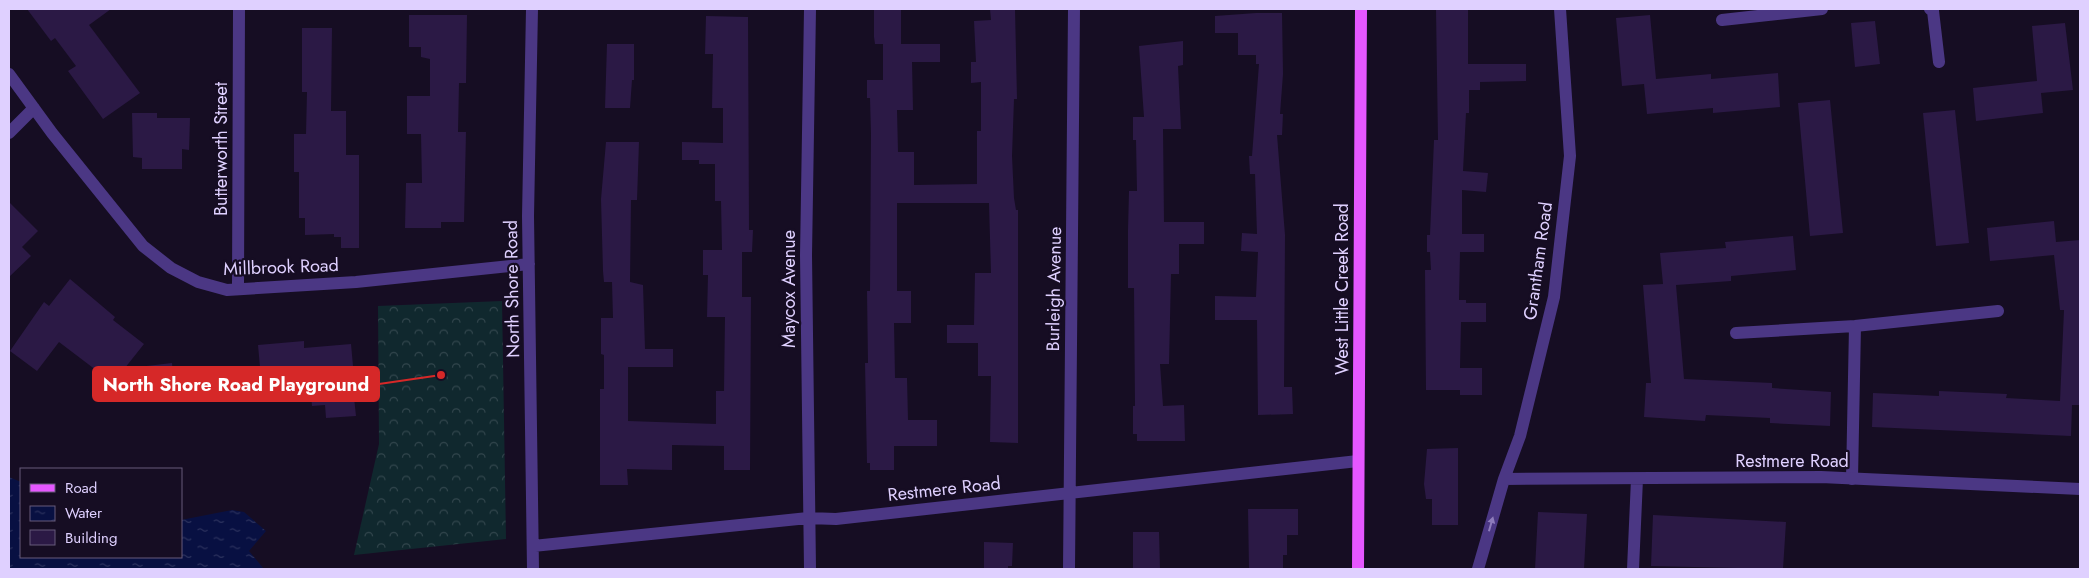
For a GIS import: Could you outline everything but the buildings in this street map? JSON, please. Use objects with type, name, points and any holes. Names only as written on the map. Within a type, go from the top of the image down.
[{"type":"main road","name":"West Little Creek Road","points":[[1358,569],[1361,9]]},
{"type":"street","name":"Butterworth Street","points":[[238,289],[239,9]]},
{"type":"street","name":"North Shore Road","points":[[532,9],[528,216],[533,569]]},
{"type":"street","name":"Maycox Avenue","points":[[810,9],[806,255],[810,569]]},
{"type":"street","name":"Burleigh Avenue","points":[[1069,569],[1074,9]]},
{"type":"street","name":"Grantham Road","points":[[1478,569],[1504,479],[1520,436],[1554,297],[1570,156],[1560,9]]},
{"type":"street","points":[[1722,20],[1822,9]]},
{"type":"street","points":[[1930,9],[1933,11],[1939,62]]},
{"type":"street","name":"Millbrook Road","points":[[9,74],[143,246],[171,268],[198,282],[227,290],[356,282],[529,264]]},
{"type":"street","points":[[9,133],[34,108]]},
{"type":"street","points":[[1736,333],[1855,326],[1998,311]]},
{"type":"street","points":[[1852,479],[1855,326]]},
{"type":"street","name":"Restmere Road","points":[[533,546],[808,518],[836,518],[1358,461]]},
{"type":"street","points":[[1633,569],[1637,478]]},
{"type":"street","name":"Restmere Road","points":[[1504,479],[1852,479],[2080,489]]},
{"type":"green space","points":[[502,301],[506,539],[354,555],[379,444],[378,306]]},
{"type":"water","points":[[9,477],[20,482],[20,558],[182,558],[182,520],[232,510],[244,512],[266,531],[249,551],[264,569],[9,569]]},
{"type":"place","name":"North Shore Road Playground","points":[[441,375]]}]
